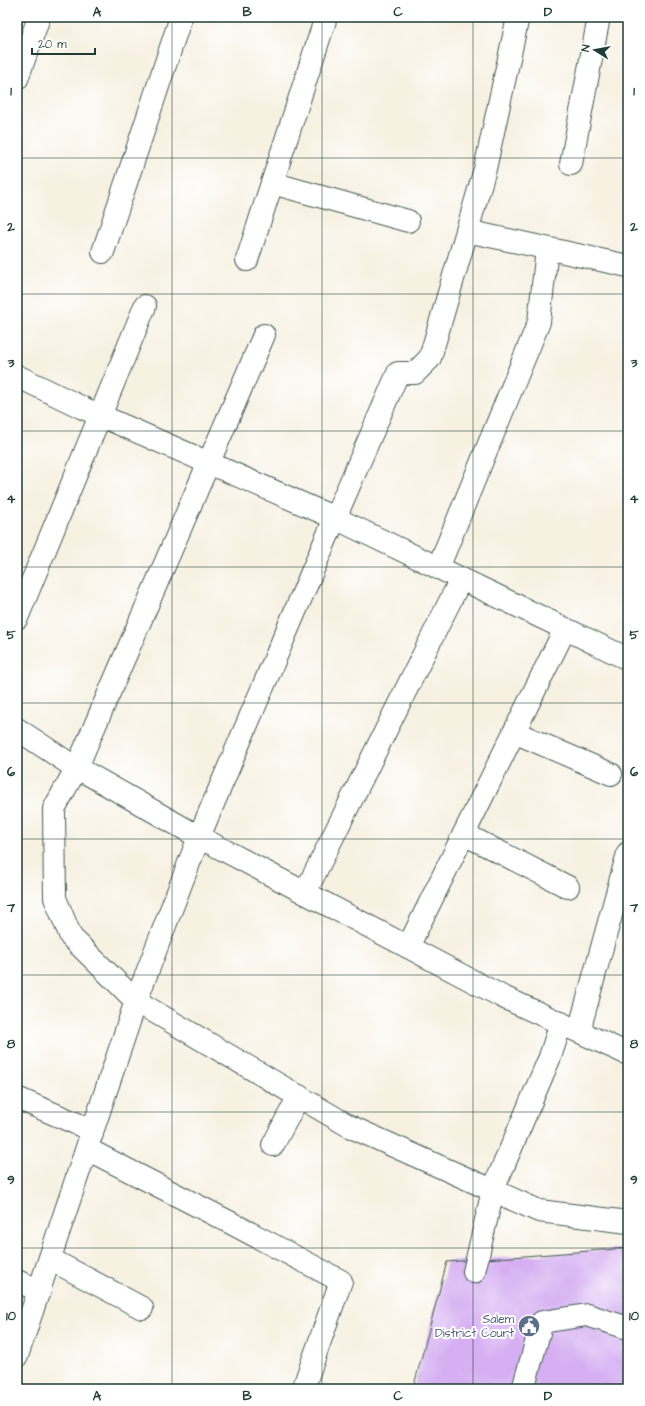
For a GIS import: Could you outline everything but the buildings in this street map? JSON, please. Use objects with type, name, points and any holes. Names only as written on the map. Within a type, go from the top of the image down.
[{"type":"street","points":[[17,79],[39,17]]},
{"type":"street","points":[[102,252],[181,17]]},
{"type":"street","points":[[247,260],[326,17]]},
{"type":"street","points":[[17,1356],[136,1001],[199,837],[398,373],[415,373],[430,358],[485,169],[518,17]]},
{"type":"street","points":[[571,164],[599,17]]},
{"type":"street","points":[[272,183],[408,221]]},
{"type":"street","points":[[467,231],[628,266]]},
{"type":"street","points":[[438,568],[539,322],[547,249]]},
{"type":"street","points":[[17,618],[145,306]]},
{"type":"street","points":[[264,335],[77,767],[54,809],[54,898],[71,937],[136,1001],[348,1126],[539,1211],[628,1222]]},
{"type":"street","points":[[17,376],[100,415],[335,518],[628,659]]},
{"type":"street","points":[[305,893],[461,579]]},
{"type":"street","points":[[408,947],[565,629]]},
{"type":"street","points":[[17,729],[77,767],[199,837],[503,997],[570,1027],[627,1049]]},
{"type":"street","points":[[514,732],[611,774]]},
{"type":"street","points":[[464,834],[568,887]]},
{"type":"street","points":[[474,1272],[493,1190],[550,1057],[570,1027],[628,853]]},
{"type":"street","points":[[273,1145],[299,1096]]},
{"type":"street","points":[[17,1098],[82,1126],[90,1141],[231,1223],[341,1281],[303,1389]]},
{"type":"street","points":[[50,1259],[142,1308]]},
{"type":"street","points":[[17,1281],[40,1291]]},
{"type":"street","points":[[523,1389],[542,1322],[587,1315],[628,1328]]},
{"type":"place","name":"Salem District Court","points":[[529,1326]]}]
